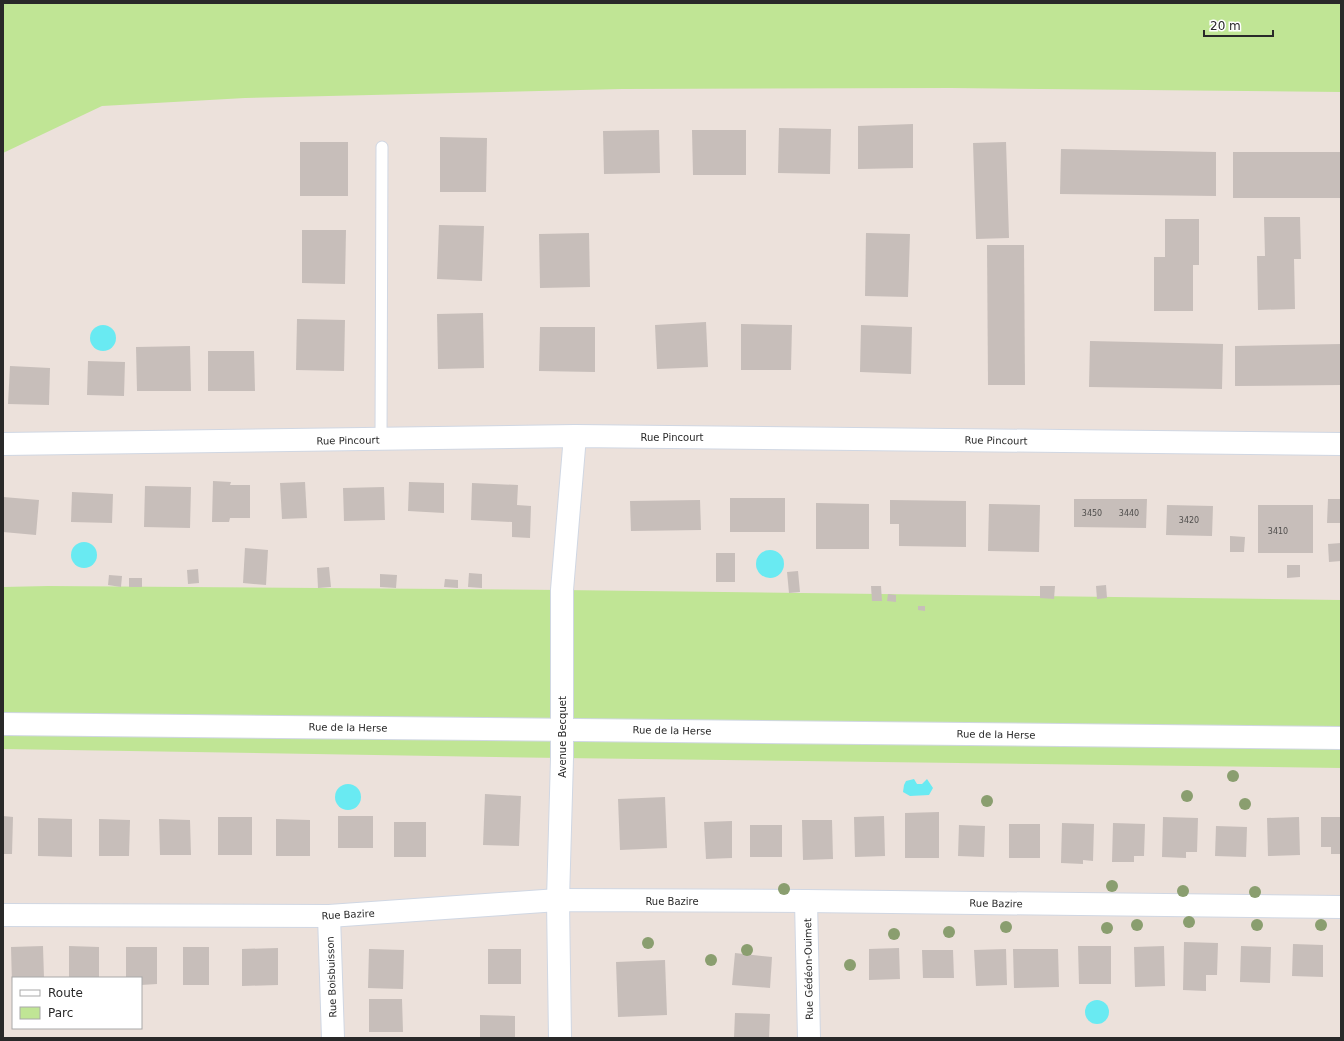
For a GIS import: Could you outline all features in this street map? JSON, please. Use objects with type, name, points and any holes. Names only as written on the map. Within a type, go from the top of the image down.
[{"type":"street","name":"Rue Pincourt","points":[[3,444],[575,436],[1341,444]]},
{"type":"street","name":"Avenue Becquet","points":[[560,1038],[558,900],[562,729],[562,590],[575,436]]},
{"type":"street","name":"Rue de la Herse","points":[[3,724],[1341,738]]},
{"type":"street","name":"Rue Bazire","points":[[3,915],[329,916],[558,900],[806,901],[1341,907]]},
{"type":"street","name":"Rue Gédéon-Ouimet","points":[[806,901],[809,1038]]},
{"type":"street","name":"Rue Boisbuisson","points":[[329,916],[333,1038]]},
{"type":"lane","points":[[381,439],[382,147]]},
{"type":"green space","points":[[3,3],[1341,3],[1341,92],[951,88],[622,89],[245,98],[102,106],[3,153]]},
{"type":"green space","points":[[48,586],[562,590],[1341,600],[1341,768],[3,749],[3,587]]},
{"type":"water","points":[[103,325],[112,329],[116,338],[112,347],[103,351],[94,347],[90,338],[94,329]]},
{"type":"water","points":[[84,542],[93,546],[97,555],[93,564],[84,568],[75,564],[71,555],[75,546]]},
{"type":"water","points":[[770,550],[780,554],[784,564],[780,574],[770,578],[760,574],[756,564],[760,554]]},
{"type":"water","points":[[914,779],[917,784],[922,784],[927,779],[933,788],[929,795],[910,796],[903,792],[906,781]]},
{"type":"water","points":[[348,784],[357,788],[361,797],[357,806],[348,810],[339,806],[335,797],[339,788]]},
{"type":"water","points":[[1097,1000],[1106,1003],[1109,1012],[1106,1021],[1097,1024],[1088,1021],[1085,1012],[1088,1003]]},
{"type":"building","points":[[913,124],[913,168],[858,169],[858,126]]},
{"type":"building","points":[[779,128],[831,129],[830,174],[778,173]]},
{"type":"building","points":[[659,130],[660,173],[604,174],[603,131]]},
{"type":"building","points":[[692,130],[746,130],[746,175],[693,175]]},
{"type":"building","points":[[440,137],[487,138],[486,192],[440,192]]},
{"type":"building","points":[[300,142],[348,142],[348,196],[300,196]]},
{"type":"building","points":[[1006,142],[1009,238],[976,239],[973,143]]},
{"type":"building","points":[[1061,149],[1216,152],[1216,196],[1060,194]]},
{"type":"building","points":[[1233,152],[1341,152],[1341,198],[1233,198]]},
{"type":"building","points":[[1264,217],[1300,217],[1301,259],[1294,259],[1295,309],[1258,310],[1257,256],[1265,256]]},
{"type":"building","points":[[1165,219],[1199,219],[1199,265],[1193,265],[1193,311],[1154,311],[1154,257],[1165,257]]},
{"type":"building","points":[[439,225],[484,226],[482,281],[437,279]]},
{"type":"building","points":[[302,230],[346,230],[345,284],[302,283]]},
{"type":"building","points":[[589,233],[590,287],[540,288],[539,234]]},
{"type":"building","points":[[866,233],[910,234],[908,297],[865,296]]},
{"type":"building","points":[[987,245],[1024,245],[1025,385],[988,385]]},
{"type":"building","points":[[483,313],[484,368],[438,369],[437,314]]},
{"type":"building","points":[[297,319],[345,320],[344,371],[296,370]]},
{"type":"building","points":[[706,322],[708,367],[657,369],[655,325]]},
{"type":"building","points":[[741,324],[792,325],[791,370],[741,370]]},
{"type":"building","points":[[861,325],[912,327],[911,374],[860,372]]},
{"type":"building","points":[[540,327],[595,327],[595,372],[539,371]]},
{"type":"building","points":[[1090,341],[1223,344],[1222,389],[1089,387]]},
{"type":"building","points":[[1341,344],[1341,385],[1235,386],[1235,346]]},
{"type":"building","points":[[190,346],[191,391],[137,391],[136,347]]},
{"type":"building","points":[[208,351],[254,351],[255,391],[208,391]]},
{"type":"building","points":[[88,361],[125,362],[124,396],[87,395]]},
{"type":"building","points":[[10,366],[50,368],[49,405],[8,404]]},
{"type":"building","points":[[213,481],[231,482],[230,485],[250,485],[250,518],[230,518],[229,522],[212,522]]},
{"type":"building","points":[[305,482],[307,518],[282,519],[280,483]]},
{"type":"building","points":[[409,482],[444,483],[444,513],[408,511]]},
{"type":"building","points":[[472,483],[518,485],[517,505],[531,506],[530,538],[512,537],[512,522],[471,520]]},
{"type":"building","points":[[145,486],[191,487],[190,528],[144,527]]},
{"type":"building","points":[[384,487],[385,520],[344,521],[343,488]]},
{"type":"building","points":[[72,492],[113,494],[112,523],[71,522]]},
{"type":"building","points":[[3,497],[39,500],[36,535],[3,532]]},
{"type":"building","points":[[730,498],[785,498],[785,532],[730,532]]},
{"type":"building","points":[[1074,499],[1147,499],[1146,528],[1074,527]]},
{"type":"building","points":[[1328,499],[1341,499],[1341,523],[1327,523]]},
{"type":"building","points":[[700,500],[701,530],[631,531],[630,501]]},
{"type":"building","points":[[890,500],[966,501],[966,547],[899,546],[899,524],[890,524]]},
{"type":"building","points":[[816,503],[869,504],[869,549],[816,549]]},
{"type":"building","points":[[989,504],[1040,505],[1039,552],[988,551]]},
{"type":"building","points":[[1167,505],[1213,506],[1212,536],[1166,535]]},
{"type":"building","points":[[1258,505],[1313,505],[1313,553],[1258,553]]},
{"type":"building","points":[[1230,536],[1245,537],[1244,552],[1230,552]]},
{"type":"building","points":[[1341,543],[1341,561],[1329,562],[1328,544]]},
{"type":"building","points":[[245,548],[268,550],[266,585],[243,583]]},
{"type":"building","points":[[716,553],[735,553],[735,582],[716,582]]},
{"type":"building","points":[[1287,565],[1300,565],[1300,577],[1287,578]]},
{"type":"building","points":[[329,567],[331,587],[318,588],[317,568]]},
{"type":"building","points":[[198,569],[199,583],[188,584],[187,570]]},
{"type":"building","points":[[798,571],[800,592],[789,593],[787,572]]},
{"type":"building","points":[[469,573],[482,574],[482,588],[468,587]]},
{"type":"building","points":[[380,574],[397,575],[396,588],[380,587]]},
{"type":"building","points":[[109,575],[122,576],[121,587],[108,585]]},
{"type":"building","points":[[129,578],[142,578],[142,587],[129,587]]},
{"type":"building","points":[[445,579],[458,580],[458,588],[444,587]]},
{"type":"building","points":[[1106,585],[1107,598],[1097,599],[1096,586]]},
{"type":"building","points":[[871,586],[881,586],[882,601],[872,601]]},
{"type":"building","points":[[1040,586],[1055,586],[1054,599],[1040,598]]},
{"type":"building","points":[[888,594],[896,595],[896,602],[887,601]]},
{"type":"building","points":[[918,606],[925,606],[925,611],[918,610]]},
{"type":"building","points":[[485,794],[521,796],[519,846],[483,845]]},
{"type":"building","points":[[665,797],[667,848],[620,850],[618,799]]},
{"type":"building","points":[[939,812],[939,858],[905,858],[905,813]]},
{"type":"building","points":[[3,816],[13,817],[12,854],[3,854]]},
{"type":"building","points":[[338,816],[373,816],[373,848],[338,848]]},
{"type":"building","points":[[884,816],[885,856],[855,857],[854,817]]},
{"type":"building","points":[[218,817],[252,817],[252,855],[218,855]]},
{"type":"building","points":[[1163,817],[1198,818],[1197,852],[1186,852],[1186,858],[1162,857]]},
{"type":"building","points":[[1299,817],[1300,855],[1268,856],[1267,818]]},
{"type":"building","points":[[1321,817],[1341,817],[1341,854],[1331,854],[1331,847],[1321,847]]},
{"type":"building","points":[[38,818],[72,819],[72,857],[38,856]]},
{"type":"building","points":[[99,819],[130,820],[129,856],[99,856]]},
{"type":"building","points":[[159,819],[190,820],[191,855],[160,855]]},
{"type":"building","points":[[276,819],[310,820],[310,856],[276,856]]},
{"type":"building","points":[[802,820],[832,820],[833,859],[803,860]]},
{"type":"building","points":[[732,821],[732,858],[706,859],[704,822]]},
{"type":"building","points":[[394,822],[426,822],[426,857],[394,857]]},
{"type":"building","points":[[1062,823],[1094,824],[1093,861],[1083,860],[1083,864],[1061,863]]},
{"type":"building","points":[[1113,823],[1145,824],[1144,856],[1134,856],[1134,862],[1112,862]]},
{"type":"building","points":[[1009,824],[1040,824],[1040,858],[1009,858]]},
{"type":"building","points":[[750,825],[782,825],[782,857],[750,857]]},
{"type":"building","points":[[959,825],[985,826],[984,857],[958,856]]},
{"type":"building","points":[[1216,826],[1247,827],[1246,857],[1215,856]]},
{"type":"building","points":[[1184,942],[1218,943],[1217,975],[1206,975],[1206,991],[1183,990]]},
{"type":"building","points":[[1293,944],[1323,945],[1323,977],[1292,976]]},
{"type":"building","points":[[43,946],[44,977],[12,977],[12,985],[11,947]]},
{"type":"building","points":[[69,946],[99,947],[99,977],[69,977]]},
{"type":"building","points":[[1078,946],[1111,946],[1111,984],[1079,984]]},
{"type":"building","points":[[1164,946],[1165,986],[1135,987],[1134,947]]},
{"type":"building","points":[[1241,946],[1271,947],[1270,983],[1240,982]]},
{"type":"building","points":[[126,947],[157,947],[157,984],[142,985],[142,977],[126,977]]},
{"type":"building","points":[[183,947],[209,947],[209,985],[183,985]]},
{"type":"building","points":[[278,948],[278,985],[242,986],[242,949]]},
{"type":"building","points":[[899,948],[900,979],[869,980],[869,949]]},
{"type":"building","points":[[369,949],[404,950],[403,989],[368,988]]},
{"type":"building","points":[[488,949],[521,949],[521,984],[488,984]]},
{"type":"building","points":[[1006,949],[1007,985],[976,986],[974,950]]},
{"type":"building","points":[[1013,949],[1058,949],[1059,987],[1014,988]]},
{"type":"building","points":[[922,950],[953,950],[954,978],[923,978]]},
{"type":"building","points":[[735,953],[772,957],[770,988],[732,985]]},
{"type":"building","points":[[665,960],[667,1015],[618,1017],[616,962]]},
{"type":"building","points":[[369,999],[402,999],[403,1032],[369,1032]]},
{"type":"building","points":[[735,1013],[770,1014],[769,1038],[734,1038]]},
{"type":"building","points":[[480,1015],[515,1016],[515,1038],[480,1038]]}]
